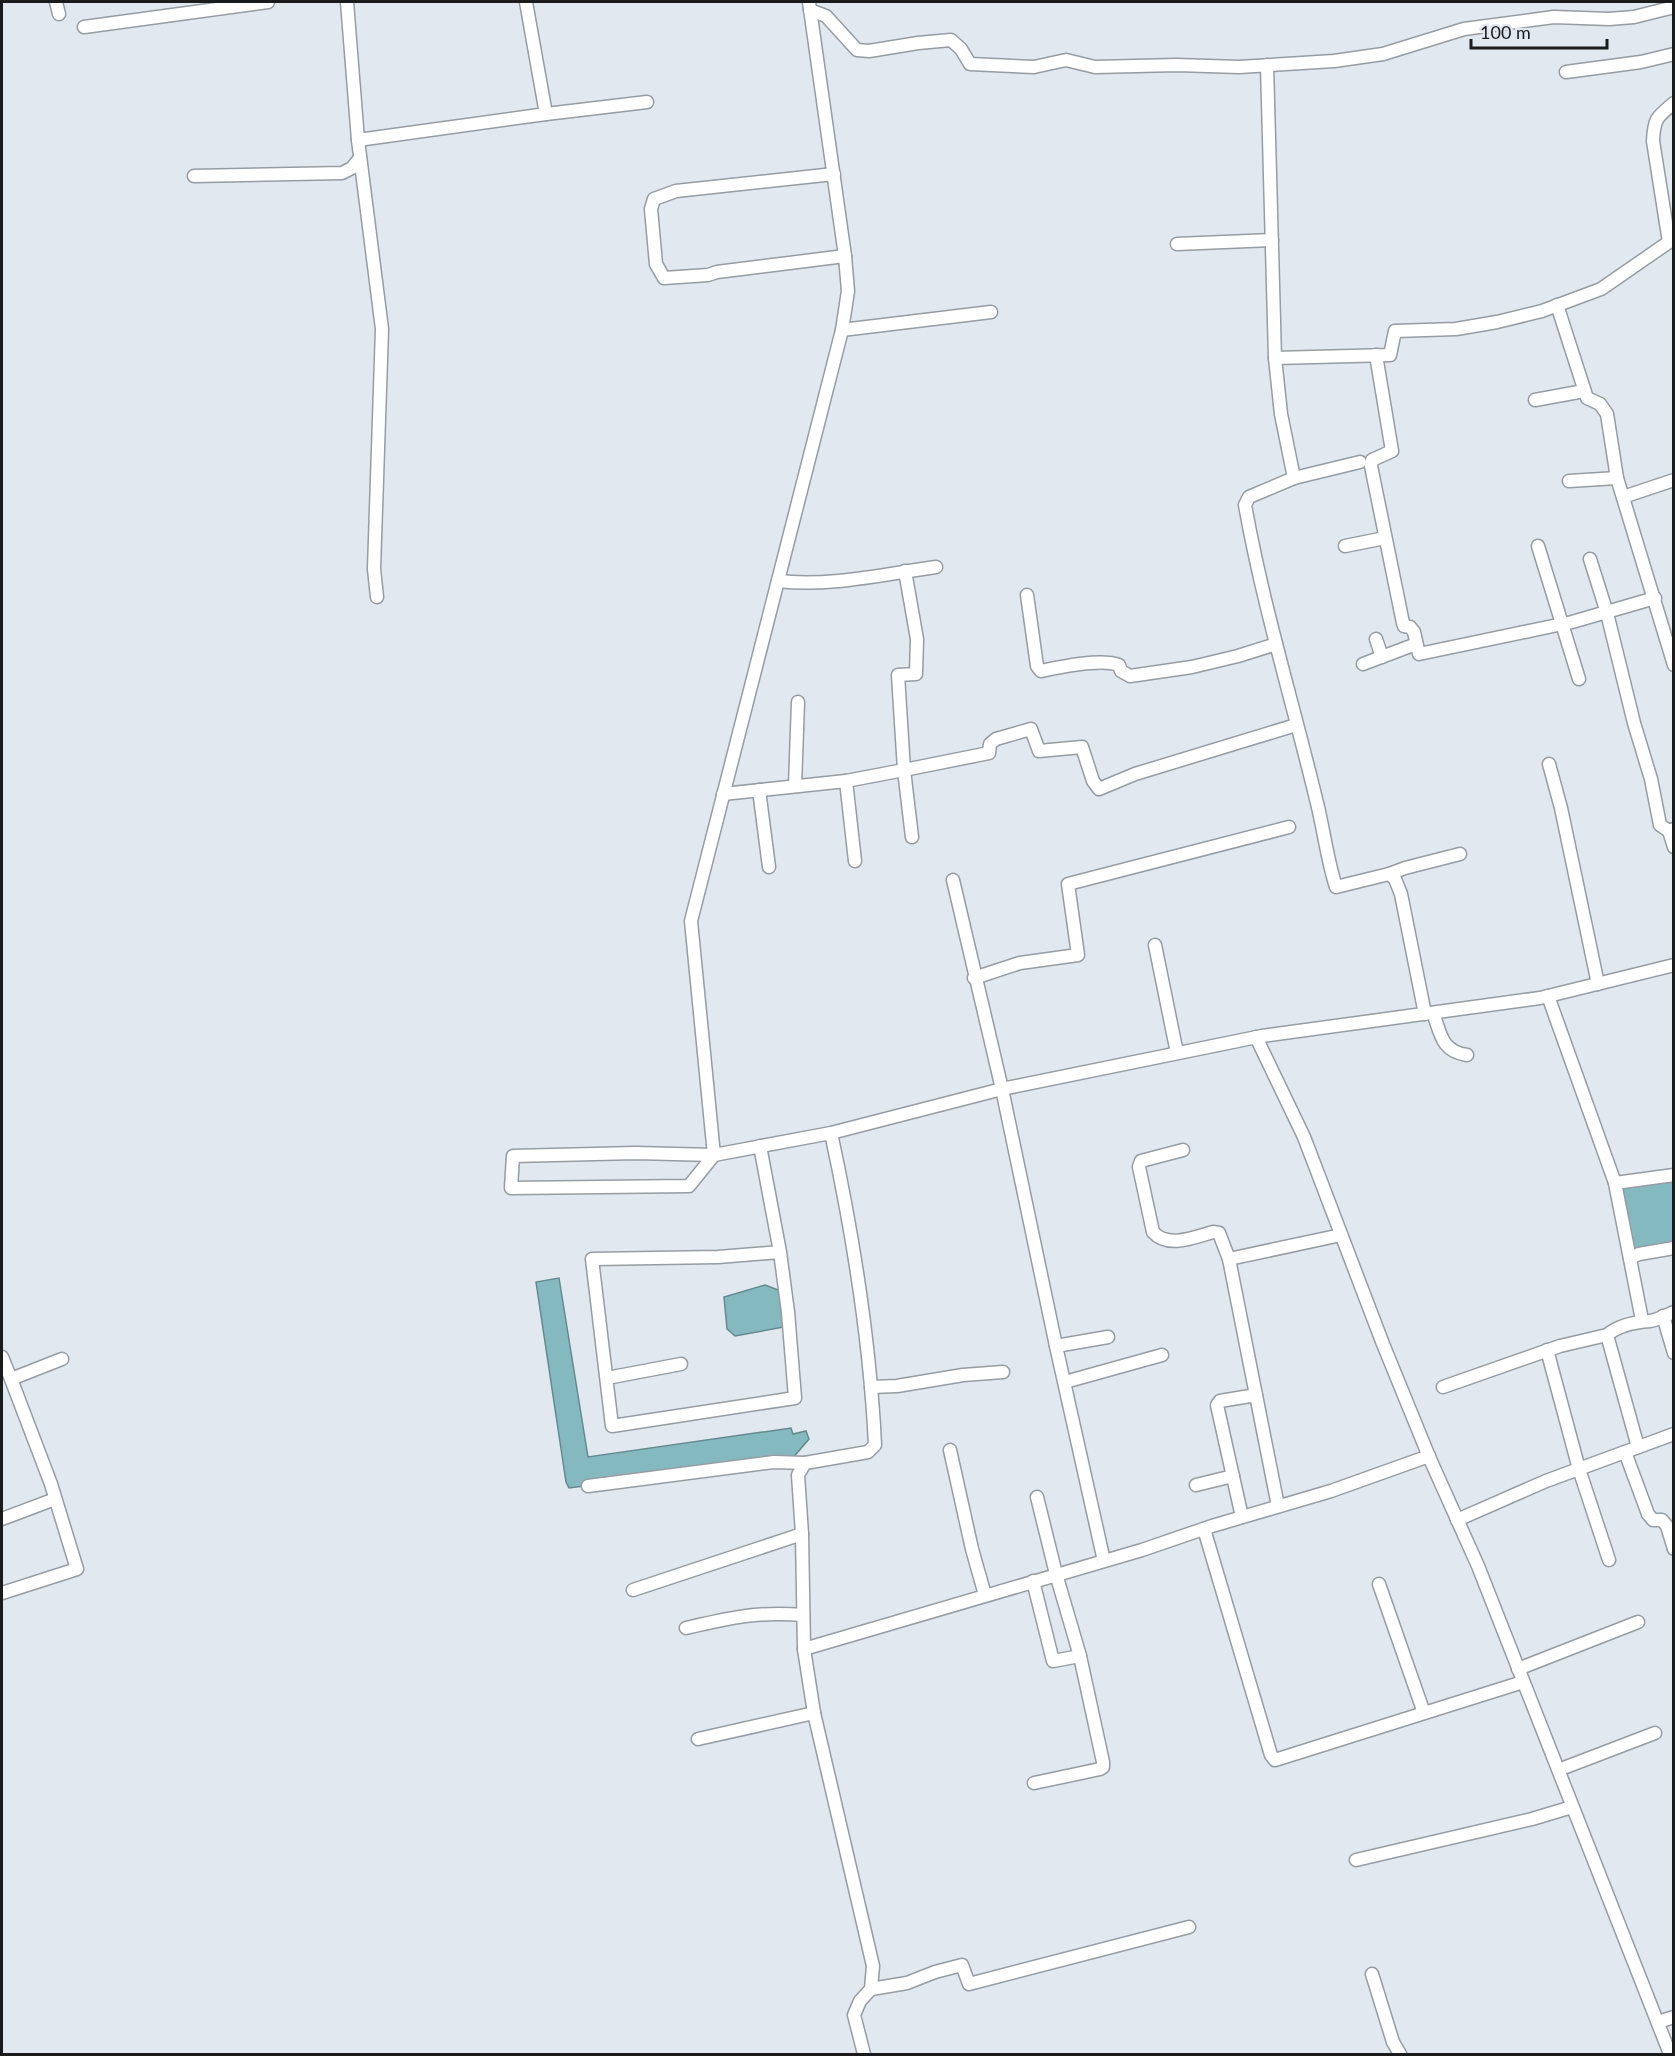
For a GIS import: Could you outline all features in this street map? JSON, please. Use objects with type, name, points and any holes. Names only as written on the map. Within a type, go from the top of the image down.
[{"type":"street","points":[[84,27],[268,2]]},
{"type":"street","points":[[346,2],[358,140],[382,329],[374,569],[377,597]]},
{"type":"street","points":[[526,2],[546,114]]},
{"type":"street","points":[[809,6],[826,16],[857,50],[868,51],[951,40],[961,49],[970,64],[1034,67],[1066,60],[1095,67],[1267,65],[1334,61],[1383,54],[1464,29],[1554,17],[1609,19],[1634,17],[1665,6]]},
{"type":"street","points":[[809,6],[834,174],[848,291],[842,330],[691,921],[714,1155],[689,1186],[511,1188],[513,1156],[636,1153],[714,1155],[831,1133],[1002,1089],[1256,1037],[1548,996],[1673,966]]},
{"type":"street","points":[[1566,72],[1641,62],[1674,54]]},
{"type":"street","points":[[1267,65],[1275,358],[1281,414],[1294,478]]},
{"type":"street","points":[[358,140],[647,102]]},
{"type":"street","points":[[1275,358],[1390,355],[1395,331],[1456,329],[1497,322],[1542,311],[1602,289],[1671,243],[1653,141],[1656,118],[1674,104]]},
{"type":"street","points":[[194,176],[342,173],[352,168],[360,158]]},
{"type":"street","points":[[834,174],[676,191],[654,199],[651,209],[656,264],[664,278],[708,275],[845,256]]},
{"type":"street","points":[[1177,244],[1272,240]]},
{"type":"street","points":[[1557,305],[1587,398],[1600,404],[1607,414],[1617,478],[1673,664]]},
{"type":"street","points":[[842,330],[991,312]]},
{"type":"street","points":[[1376,355],[1392,452],[1372,460],[1371,466],[1403,623],[1404,626],[1412,629],[1419,654],[1607,613],[1655,598]]},
{"type":"street","points":[[1534,400],[1584,391]]},
{"type":"street","points":[[1360,462],[1294,478],[1249,497],[1245,505],[1256,564],[1317,803],[1328,863],[1336,887],[1460,854]]},
{"type":"street","points":[[1569,481],[1617,478]]},
{"type":"street","points":[[1623,497],[1674,480]]},
{"type":"street","points":[[1345,546],[1385,538]]},
{"type":"street","points":[[1538,546],[1580,679]]},
{"type":"street","points":[[1590,559],[1607,613],[1634,723],[1652,779],[1660,825],[1671,830],[1674,847]]},
{"type":"street","points":[[778,581],[801,584],[936,567]]},
{"type":"street","points":[[905,571],[917,639],[916,674],[898,675],[904,770],[912,837]]},
{"type":"street","points":[[1028,595],[1037,666],[1041,671],[1078,664],[1112,663],[1119,665],[1121,671],[1130,676],[1192,667],[1238,657],[1276,644]]},
{"type":"street","points":[[1376,639],[1382,657]]},
{"type":"street","points":[[1363,664],[1416,644]]},
{"type":"street","points":[[795,786],[798,702]]},
{"type":"street","points":[[723,794],[846,781],[989,753],[990,744],[996,739],[1031,729],[1039,751],[1082,747],[1093,781],[1099,789],[1157,767],[1296,725]]},
{"type":"street","points":[[1549,764],[1561,808],[1598,984]]},
{"type":"street","points":[[846,781],[855,861]]},
{"type":"street","points":[[759,790],[769,867]]},
{"type":"street","points":[[974,978],[1020,963],[1078,954],[1068,884],[1289,827]]},
{"type":"street","points":[[1389,874],[1395,879],[1401,894],[1429,1013],[1445,1046],[1451,1051],[1467,1055]]},
{"type":"street","points":[[953,880],[974,978],[1002,1089],[1104,1561]]},
{"type":"street","points":[[1155,945],[1176,1053]]},
{"type":"street","points":[[1548,996],[1615,1183],[1642,1320]]},
{"type":"street","points":[[1256,1037],[1304,1137],[1429,1456],[1518,1669],[1670,2055]]},
{"type":"street","points":[[588,1486],[774,1462],[805,1463],[868,1452],[875,1445],[871,1387],[858,1280],[845,1198],[831,1133]]},
{"type":"street","points":[[760,1146],[780,1252],[788,1312],[795,1398],[612,1426],[592,1259],[718,1257],[780,1252]]},
{"type":"street","points":[[1183,1150],[1141,1161],[1139,1167],[1153,1232],[1158,1238],[1179,1241],[1214,1232],[1219,1233],[1229,1259],[1278,1506]]},
{"type":"street","points":[[1615,1183],[1674,1174]]},
{"type":"street","points":[[1229,1259],[1341,1235]]},
{"type":"street","points":[[1630,1258],[1639,1254],[1674,1248]]},
{"type":"street","points":[[1443,1387],[1546,1350],[1607,1335],[1642,1320],[1650,1321],[1669,1314],[1674,1353]]},
{"type":"street","points":[[1607,1335],[1638,1447]]},
{"type":"street","points":[[1056,1346],[1108,1337]]},
{"type":"street","points":[[1546,1350],[1579,1469],[1609,1560]]},
{"type":"street","points":[[1065,1382],[1162,1355]]},
{"type":"street","points":[[2,1357],[55,1499],[77,1569],[2,1593]]},
{"type":"street","points":[[11,1379],[62,1359]]},
{"type":"street","points":[[607,1378],[681,1364]]},
{"type":"street","points":[[871,1387],[897,1386],[963,1375],[1004,1372]]},
{"type":"street","points":[[1242,1517],[1217,1405],[1220,1401],[1256,1395]]},
{"type":"street","points":[[1457,1520],[1546,1481],[1674,1434]]},
{"type":"street","points":[[950,1450],[972,1549],[985,1594]]},
{"type":"street","points":[[1625,1452],[1648,1514],[1653,1520],[1662,1520],[1667,1526],[1674,1550]]},
{"type":"street","points":[[804,1649],[985,1594],[1104,1561],[1331,1491],[1429,1456]]},
{"type":"street","points":[[805,1463],[798,1475],[802,1534],[804,1649],[814,1713],[853,1882],[867,1932],[873,1966],[871,1989],[860,2001],[854,2015],[864,2055]]},
{"type":"street","points":[[1196,1485],[1233,1476]]},
{"type":"street","points":[[1034,1783],[1103,1767],[1080,1656],[1037,1497]]},
{"type":"street","points":[[2,1519],[55,1499]]},
{"type":"street","points":[[1204,1529],[1271,1755],[1275,1760],[1523,1682]]},
{"type":"street","points":[[633,1590],[802,1534]]},
{"type":"street","points":[[1033,1581],[1053,1661],[1080,1656]]},
{"type":"street","points":[[1379,1584],[1424,1713]]},
{"type":"street","points":[[686,1628],[772,1612],[803,1615]]},
{"type":"street","points":[[1518,1669],[1638,1622]]},
{"type":"street","points":[[698,1739],[814,1713]]},
{"type":"street","points":[[1566,1767],[1655,1733]]},
{"type":"street","points":[[1356,1860],[1532,1819],[1572,1807]]},
{"type":"street","points":[[871,1989],[907,1983],[962,1965],[969,1984],[1189,1927]]},
{"type":"street","points":[[1372,1974],[1400,2055]]},
{"type":"street","points":[[1658,2022],[1674,2017]]},
{"type":"water","points":[[1673,1180],[1673,1247],[1629,1256],[1616,1188]]},
{"type":"water","points":[[559,1278],[588,1457],[791,1428],[793,1434],[806,1431],[809,1439],[791,1460],[569,1488],[566,1482],[536,1282]]},
{"type":"water","points":[[765,1285],[781,1291],[784,1327],[735,1336],[727,1329],[724,1297]]}]
